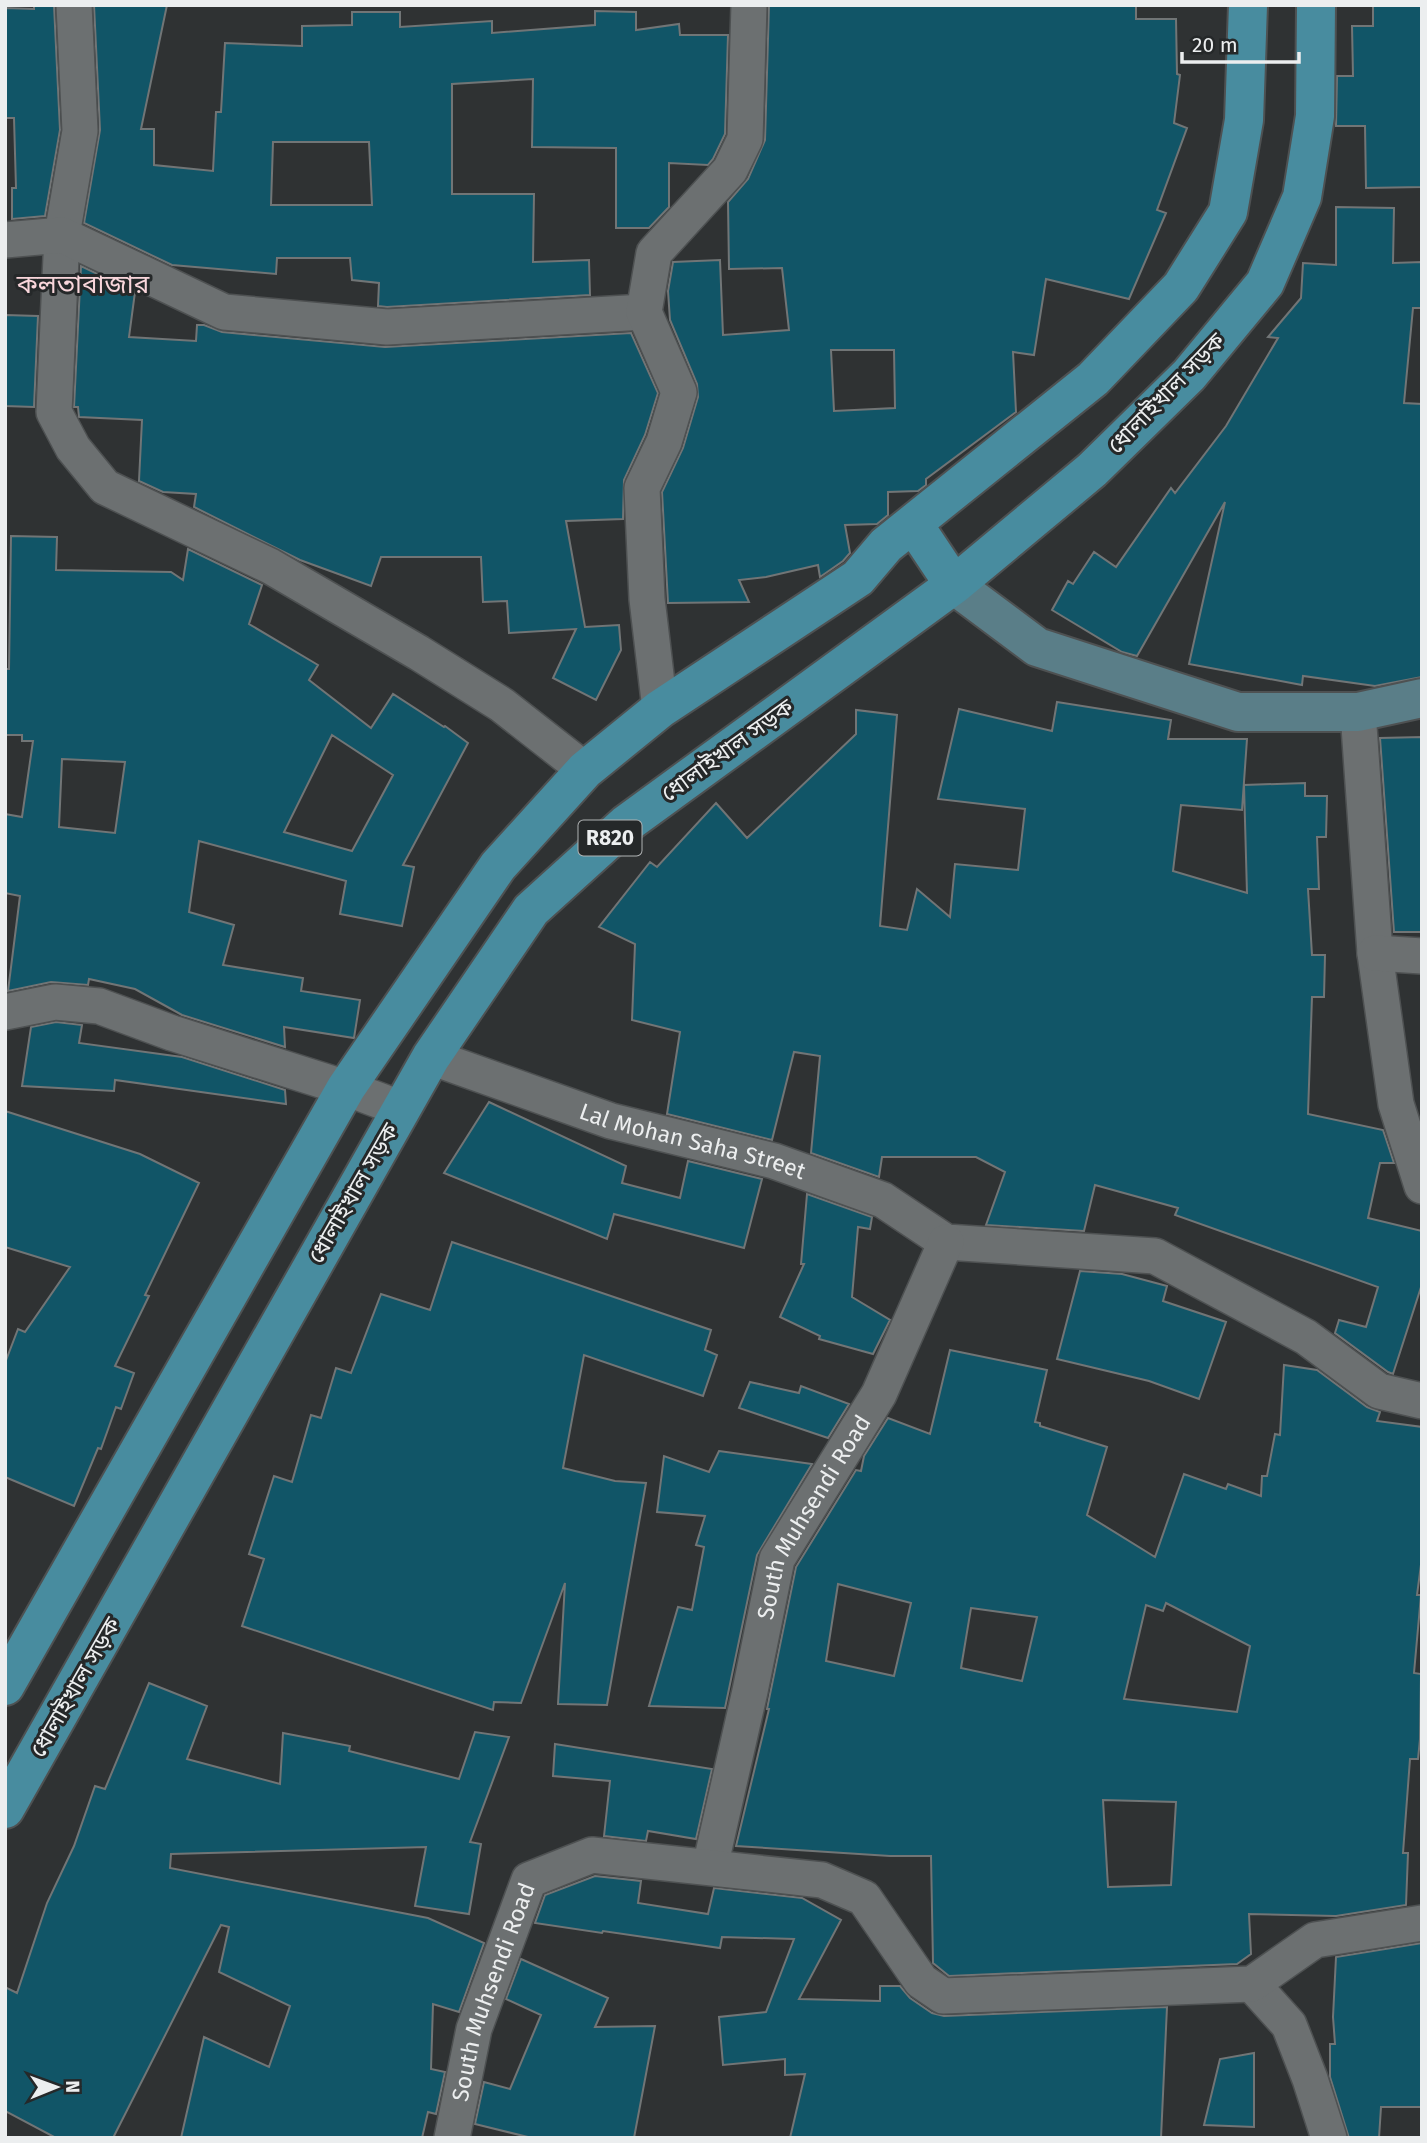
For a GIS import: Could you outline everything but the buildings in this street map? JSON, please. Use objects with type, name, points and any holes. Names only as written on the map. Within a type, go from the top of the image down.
[{"type":"main road","name":"R820","points":[[5,1686],[346,1088],[498,866],[585,769],[660,709],[858,578],[887,545],[1093,379],[1181,287],[1228,212],[1244,120],[1248,5]]},
{"type":"main road","name":"ধোলাইখাল সড়ক","points":[[5,1809],[430,1057],[531,910],[626,824],[954,585],[1093,470],[1189,376],[1265,283],[1302,197],[1315,116],[1316,5]]},
{"type":"main road","points":[[914,525],[954,585]]},
{"type":"street","points":[[74,5],[80,131],[62,235],[54,412],[73,448],[105,486],[270,566],[419,653],[502,705],[585,769]]},
{"type":"street","points":[[660,709],[647,599],[642,488],[664,442],[678,392],[644,312],[654,253],[730,170],[745,139],[749,5]]},
{"type":"street","points":[[5,240],[62,235],[224,312],[387,327],[644,312]]},
{"type":"street","points":[[954,585],[1037,647],[1238,712],[1358,712],[1422,698]]},
{"type":"street","points":[[1358,712],[1375,953],[1396,1104],[1422,1186]]},
{"type":"street","points":[[1375,953],[1422,956]]},
{"type":"street","points":[[5,1012],[55,1002],[99,1006],[402,1109]]},
{"type":"street","name":"Lal Mohan Saha Street","points":[[430,1057],[611,1121],[774,1161],[883,1200],[946,1242]]},
{"type":"street","points":[[946,1242],[1154,1256],[1306,1337],[1379,1391],[1422,1401]]},
{"type":"street","name":"South Muhsendi Road","points":[[452,2138],[474,2029],[529,1880],[592,1855],[710,1867],[777,1559],[879,1394],[946,1242]]},
{"type":"street","points":[[710,1867],[822,1880],[864,1898],[921,1981],[943,1996],[1252,1984],[1315,1940],[1422,1923]]},
{"type":"street","points":[[1252,1984],[1289,2025],[1329,2138]]},
{"type":"district","name":"কলতাবাজার","points":[[83,284]]}]
